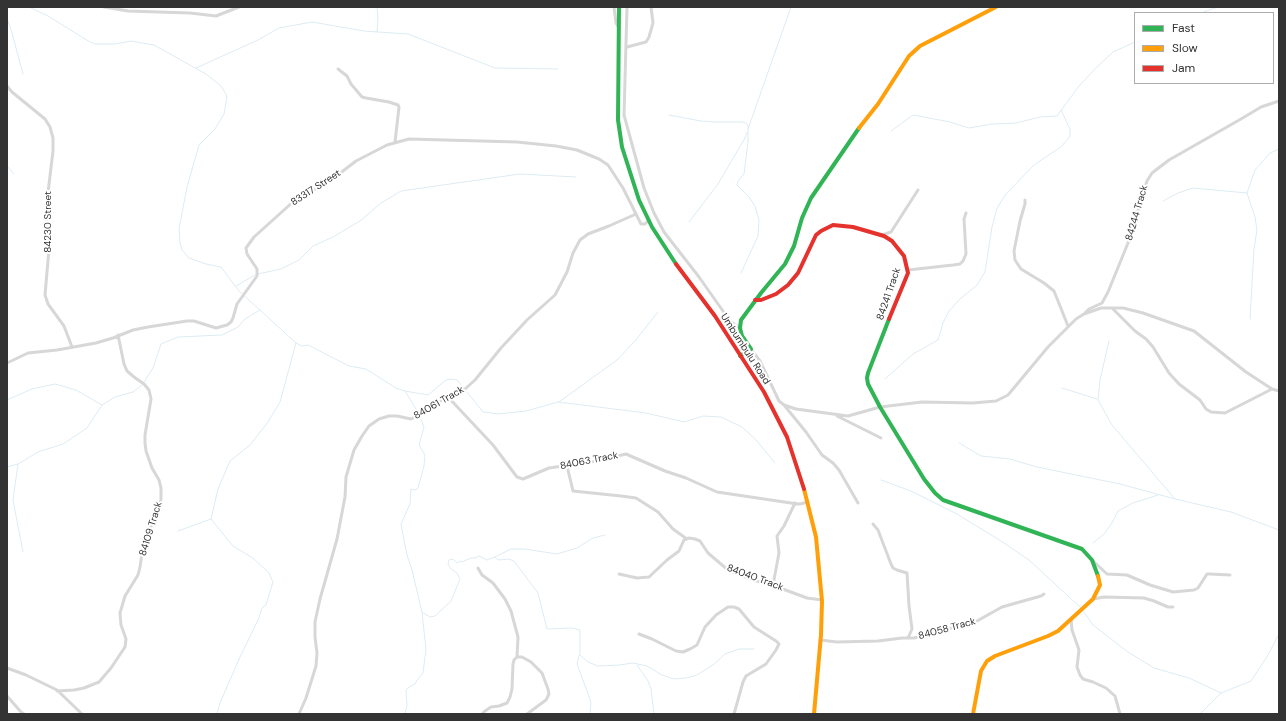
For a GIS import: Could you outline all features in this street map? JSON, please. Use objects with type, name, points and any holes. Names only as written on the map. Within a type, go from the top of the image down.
[{"type":"street","points":[[104,7],[128,11],[190,13],[216,16],[239,7]]},
{"type":"street","points":[[614,7],[615,20],[619,28]]},
{"type":"street","name":"Umbumbulu Road","points":[[619,7],[618,114],[622,147],[639,200],[669,254],[715,316],[764,392],[788,437],[808,502],[816,537],[822,600],[814,714]]},
{"type":"street","points":[[627,7],[624,115],[644,188],[654,213],[664,232],[730,321],[740,328]]},
{"type":"street","points":[[627,47],[646,42],[654,23],[651,7]]},
{"type":"street","points":[[858,503],[839,470],[833,463],[822,455],[806,432],[779,401],[760,361],[742,336],[740,328],[741,320],[755,300],[786,264],[794,246],[806,208],[823,179],[853,135],[878,104],[909,56],[920,46],[996,7]]},
{"type":"street","points":[[338,69],[347,76],[351,84],[362,97],[398,105],[396,142]]},
{"type":"street","name":"84230 Street","points":[[7,86],[12,92],[45,119],[50,127],[53,138],[53,151],[47,201],[49,249],[45,295],[48,304],[64,326],[72,347]]},
{"type":"street","name":"84244 Track","points":[[833,414],[848,416],[880,407],[922,402],[972,403],[996,400],[1008,395],[1048,347],[1068,326],[1089,309],[1102,302],[1108,292],[1128,243],[1147,181],[1152,173],[1169,160],[1248,116],[1261,106],[1279,101]]},
{"type":"street","points":[[618,114],[624,115]]},
{"type":"street","name":"83317 Street","points":[[7,363],[28,353],[57,350],[105,340],[141,328],[187,321],[216,328],[231,322],[237,304],[257,276],[257,269],[247,254],[246,248],[254,237],[294,201],[330,181],[356,161],[376,150],[396,142],[409,139],[484,140],[543,144],[577,150],[599,159],[608,165],[623,188],[636,214]]},
{"type":"street","points":[[880,235],[885,235],[891,232],[918,190]]},
{"type":"street","points":[[1025,200],[1014,251],[1015,260],[1021,269],[1044,282],[1054,291],[1068,326]]},
{"type":"street","points":[[647,216],[654,213]]},
{"type":"street","points":[[908,270],[960,264],[964,261],[966,254],[964,219],[966,213]]},
{"type":"street","points":[[636,214],[641,224],[645,224],[649,220]]},
{"type":"street","name":"84061 Track","points":[[299,714],[306,698],[316,666],[317,653],[315,622],[338,539],[345,497],[346,477],[354,450],[369,426],[379,419],[388,416],[411,419],[448,397],[465,389],[475,380],[515,332],[555,295],[567,272],[573,253],[580,240],[588,234],[636,214]]},
{"type":"street","name":"84241 Track","points":[[755,300],[761,300],[776,294],[788,285],[798,273],[816,236],[833,225],[853,227],[888,238],[897,246],[904,256],[908,270],[867,378],[868,384],[880,407],[924,479],[935,493],[943,500],[1082,549],[1092,560]]},
{"type":"street","points":[[1084,314],[1102,308],[1123,308],[1194,331],[1246,372],[1278,392]]},
{"type":"street","points":[[1112,308],[1135,331],[1146,339],[1153,347],[1169,373],[1179,384],[1200,400],[1206,409],[1211,412],[1225,413],[1272,389]]},
{"type":"street","name":"84109 Track","points":[[57,691],[79,689],[99,682],[126,647],[126,639],[120,613],[125,596],[138,575],[143,547],[160,500],[159,480],[152,468],[145,443],[151,399],[150,390],[127,371],[124,364],[118,335]]},
{"type":"street","points":[[740,356],[751,349]]},
{"type":"street","name":"84063 Track","points":[[448,397],[493,445],[517,477],[523,479],[549,468],[597,461],[626,454],[718,492],[796,504],[808,502]]},
{"type":"street","points":[[784,405],[796,409],[833,414],[881,438]]},
{"type":"street","name":"84040 Track","points":[[567,466],[573,491],[636,498],[658,512],[673,529],[687,539],[700,541],[708,553],[728,570],[807,598],[822,600]]},
{"type":"street","points":[[773,585],[778,556],[777,536],[796,504]]},
{"type":"street","points":[[873,524],[878,530],[890,564],[893,568],[907,573],[908,606],[912,628],[908,638]]},
{"type":"street","points":[[619,574],[637,578],[649,576],[679,551],[684,540],[687,539]]},
{"type":"street","points":[[1092,560],[1107,574],[1127,575],[1150,585],[1173,592],[1194,590],[1198,588],[1207,574],[1230,575]]},
{"type":"street","points":[[973,714],[981,671],[987,661],[995,656],[1058,631],[1093,599],[1100,585],[1092,560]]},
{"type":"street","points":[[478,568],[482,574],[493,583],[505,599],[511,611],[518,637],[517,657],[513,664],[513,680],[510,697],[506,703],[491,707],[482,714]]},
{"type":"street","name":"84058 Track","points":[[820,640],[837,642],[914,638],[977,621],[1002,607],[1036,598],[1044,594]]},
{"type":"street","points":[[1093,599],[1104,597],[1144,598],[1168,607],[1174,607]]},
{"type":"street","points":[[639,634],[676,651],[682,652],[697,645],[705,627],[716,615],[728,607],[739,609],[750,624],[779,644],[766,664],[746,676],[734,714]]},
{"type":"street","points":[[1071,619],[1072,630],[1079,650],[1077,667],[1080,675],[1084,679],[1106,688],[1115,696],[1120,714]]},
{"type":"street","points":[[517,657],[527,659],[538,667],[542,673],[549,694],[546,700],[527,714]]},
{"type":"street","points":[[7,668],[26,675],[57,691],[82,714]]},
{"type":"street","points":[[7,696],[24,714]]},
{"type":"waterway","points":[[29,7],[48,16],[95,44],[115,44],[131,41],[154,45],[206,74],[221,86],[227,96],[224,114],[215,129],[199,145],[187,187],[179,229],[182,250],[189,258],[221,267],[239,291],[296,343],[302,346],[308,345],[349,366],[366,369],[396,388],[405,391],[419,414]]},
{"type":"waterway","points":[[377,7],[377,32]]},
{"type":"waterway","points":[[748,129],[791,7]]},
{"type":"waterway","points":[[1204,12],[1218,7]]},
{"type":"waterway","points":[[7,18],[23,74]]},
{"type":"waterway","points":[[196,68],[258,40],[279,28],[312,22],[364,31],[408,34],[495,68],[558,69]]},
{"type":"waterway","points":[[891,131],[913,115],[950,122],[969,128],[992,124],[1016,123],[1040,117],[1057,116],[1079,86],[1095,69],[1113,52],[1134,42]]},
{"type":"waterway","points":[[885,379],[913,354],[938,340],[943,323],[949,311],[960,299],[977,285],[985,272],[992,227],[997,208],[1006,194],[1034,165],[1062,146],[1070,136],[1070,129],[1061,110]]},
{"type":"waterway","points":[[669,115],[701,121],[742,122],[746,123],[748,126],[748,142],[744,174],[738,181],[737,185],[749,197],[755,206],[759,220],[758,236],[741,273]]},
{"type":"waterway","points":[[689,222],[718,184],[747,132]]},
{"type":"waterway","points":[[1250,319],[1254,249],[1257,230],[1255,217],[1247,193],[1255,170],[1270,153],[1279,149]]},
{"type":"waterway","points":[[7,166],[14,174]]},
{"type":"waterway","points":[[258,274],[281,269],[299,260],[313,246],[333,237],[360,221],[381,203],[401,191],[520,174],[576,177]]},
{"type":"waterway","points":[[1163,201],[1178,193],[1193,188],[1247,193]]},
{"type":"waterway","points":[[236,286],[255,275]]},
{"type":"waterway","points":[[144,382],[153,368],[161,344],[178,337],[222,335],[238,327],[245,319],[260,310]]},
{"type":"waterway","points":[[559,402],[617,360],[635,341],[658,312]]},
{"type":"waterway","points":[[1109,341],[1100,380],[1098,400],[1112,425],[1175,499]]},
{"type":"waterway","points":[[217,714],[220,703],[259,618],[262,608],[266,605],[273,582],[269,573],[253,558],[233,546],[211,519],[218,489],[230,461],[250,445],[268,422],[280,402],[296,343]]},
{"type":"waterway","points":[[405,391],[428,395],[446,380],[451,379],[457,380],[464,388]]},
{"type":"waterway","points":[[7,400],[32,389],[55,384],[76,390],[102,405]]},
{"type":"waterway","points":[[7,467],[18,464],[38,452],[63,444],[87,428],[102,405],[115,397],[133,392],[142,385]]},
{"type":"waterway","points":[[1062,388],[1097,399]]},
{"type":"waterway","points":[[466,391],[483,412],[498,414],[526,411],[558,402],[646,413],[684,422],[703,416],[721,417],[742,427],[756,440],[775,463]]},
{"type":"waterway","points":[[420,417],[424,427],[419,445],[425,455],[424,466],[418,488],[415,490],[411,489],[410,504],[401,524],[407,555],[422,612],[430,617],[435,616],[451,601],[460,579],[457,573],[451,569],[448,564],[449,560],[453,559],[457,563],[479,556],[487,560],[495,557],[498,560],[509,559],[514,561],[538,593],[547,629],[572,628],[580,630],[580,652],[577,664],[591,702],[590,714]]},
{"type":"waterway","points":[[959,443],[981,456],[1010,459],[1037,467],[1120,484],[1231,512],[1279,530]]},
{"type":"waterway","points":[[18,464],[13,500],[23,552]]},
{"type":"waterway","points":[[881,480],[911,491],[957,514],[1001,541],[1029,560],[1081,608]]},
{"type":"waterway","points":[[1093,543],[1104,534],[1118,511],[1133,503],[1158,495]]},
{"type":"waterway","points":[[178,531],[211,519]]},
{"type":"waterway","points":[[495,557],[511,549],[525,549],[557,554],[577,548],[593,538],[605,535]]},
{"type":"waterway","points":[[1083,611],[1093,625],[1128,652],[1154,668],[1189,678],[1221,693]]},
{"type":"waterway","points":[[405,714],[407,705],[406,690],[415,684],[423,673],[426,649],[422,613]]},
{"type":"waterway","points":[[1200,714],[1221,693],[1251,681],[1268,655],[1279,634]]},
{"type":"waterway","points":[[580,655],[588,662],[598,666],[633,663],[647,666],[662,675],[674,679],[697,675],[713,665],[725,654],[739,649],[754,649]]},
{"type":"waterway","points":[[637,665],[648,681],[651,689],[654,714]]},
{"type":"traffic: fast","points":[[619,7],[618,120],[622,147],[639,200],[652,227],[676,264]]},
{"type":"traffic: fast","points":[[740,356],[751,349],[742,336],[740,328],[741,320],[785,264],[794,246],[802,218],[811,198],[859,128]]},
{"type":"traffic: fast","points":[[889,319],[868,373],[868,384],[880,407],[924,479],[935,493],[943,500],[1082,549],[1092,560],[1098,576]]},
{"type":"traffic: slow","points":[[859,128],[878,104],[909,56],[920,46],[996,7]]},
{"type":"traffic: slow","points":[[804,489],[816,537],[822,601],[821,635],[814,714]]},
{"type":"traffic: slow","points":[[973,714],[981,671],[987,661],[995,656],[1058,631],[1093,599],[1100,585],[1098,576]]},
{"type":"traffic: jam","points":[[755,300],[761,300],[776,294],[788,285],[798,273],[816,235],[821,231],[833,225],[853,227],[884,236],[892,241],[904,256],[908,273],[889,319]]},
{"type":"traffic: jam","points":[[676,264],[715,316],[764,392],[787,437],[804,489]]}]
